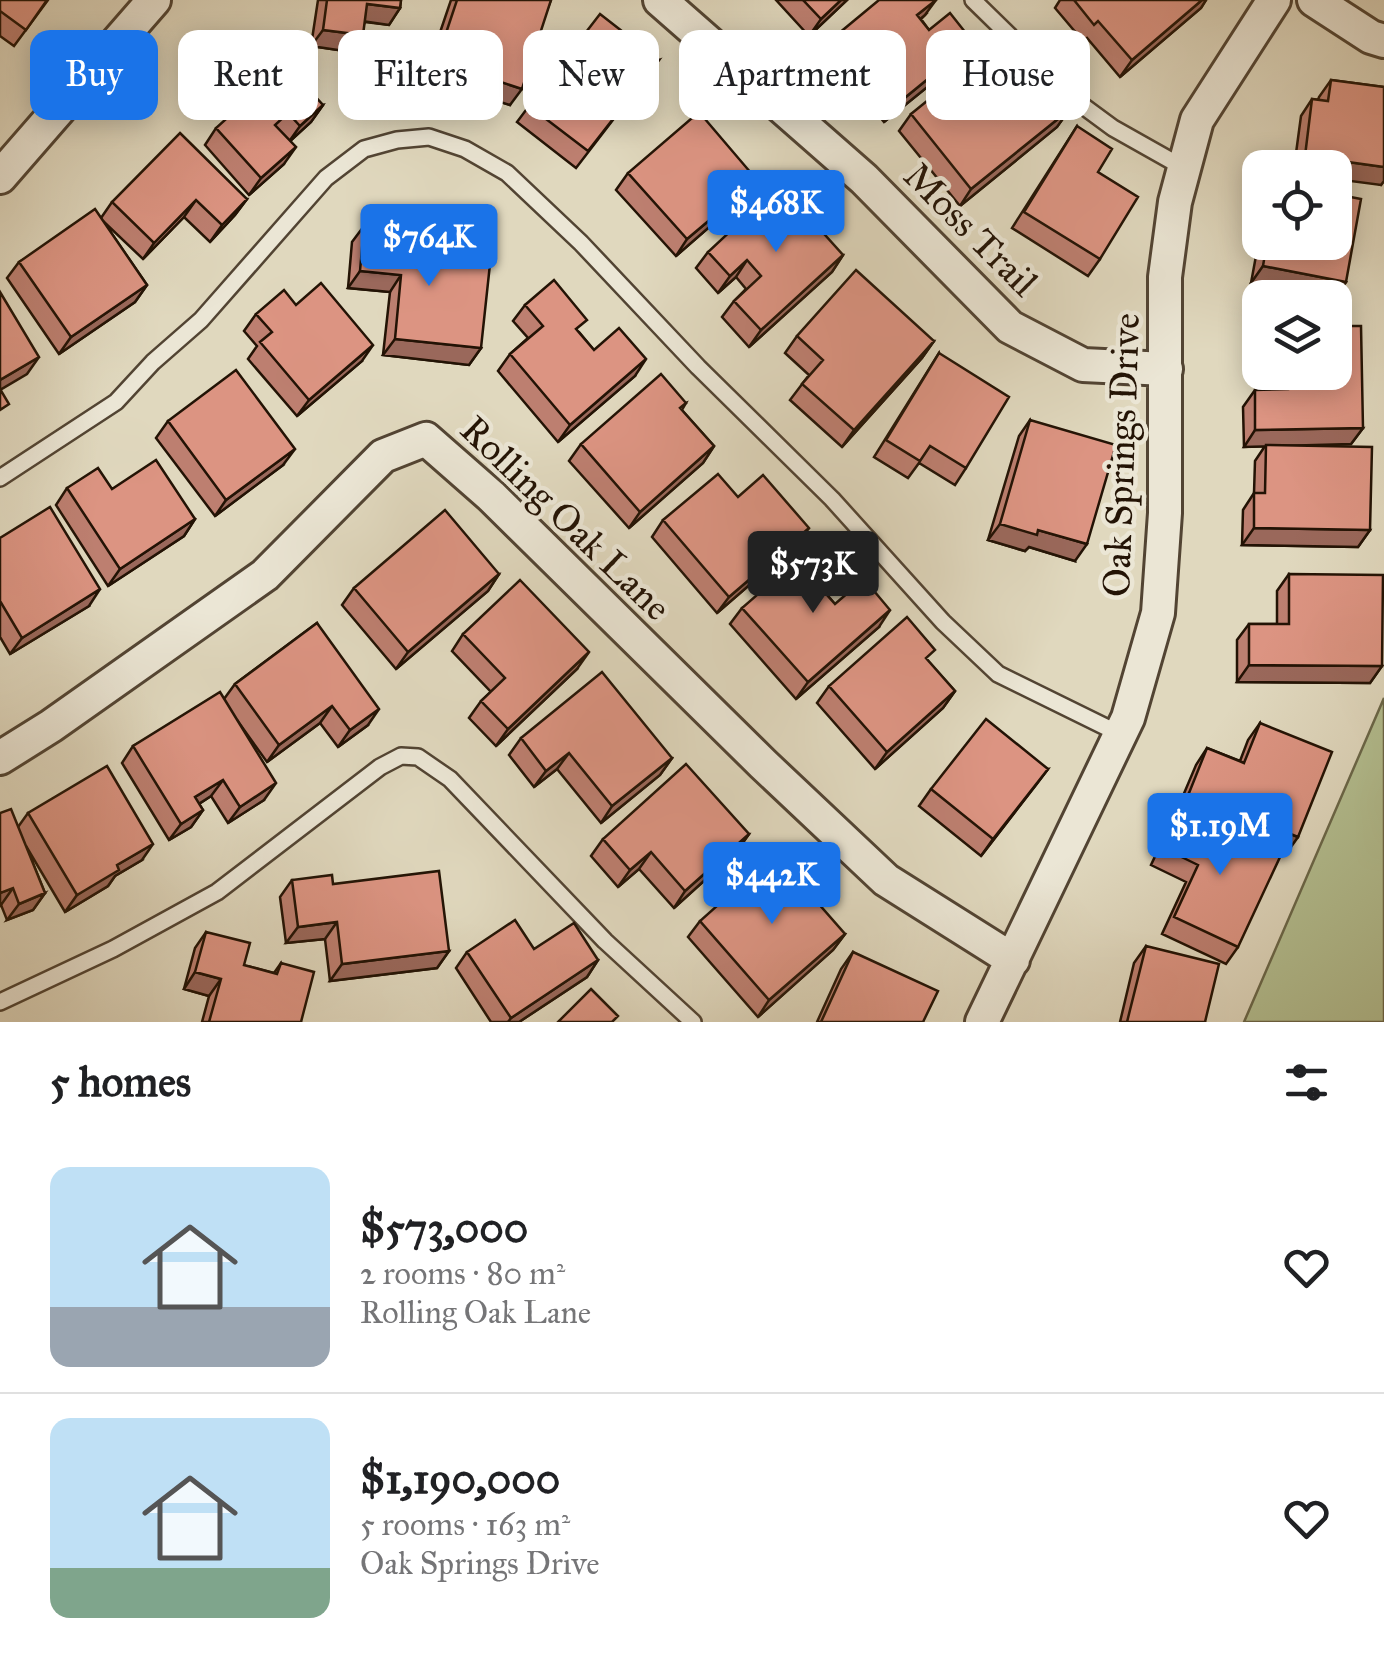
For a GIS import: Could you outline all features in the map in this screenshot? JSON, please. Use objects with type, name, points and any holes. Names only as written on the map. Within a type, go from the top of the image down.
[{"type":"street","points":[[0,177],[154,0]]},
{"type":"street","name":"Moss Trail","points":[[660,0],[864,179],[1010,327],[1083,364],[1166,369]]},
{"type":"street","name":"Oak Springs Drive","points":[[982,1022],[1120,734],[1158,613],[1165,513],[1165,276],[1175,202],[1197,120],[1274,0]]},
{"type":"street","points":[[1314,0],[1371,37],[1384,41]]},
{"type":"street","name":"Rolling Oak Lane","points":[[0,758],[265,575],[383,456],[426,439],[491,496],[886,880],[1013,960]]},
{"type":"lane","points":[[974,0],[1075,100],[1113,128],[1184,168]]},
{"type":"lane","points":[[0,478],[116,402],[213,306],[326,178],[364,149],[397,140],[429,138],[465,149],[507,173],[581,242],[698,367],[832,500],[943,622],[998,674],[1120,734]]},
{"type":"lane","points":[[0,1002],[113,949],[218,892],[380,767],[402,756],[418,757],[450,779],[605,941],[693,1022]]},
{"type":"green space","points":[[1384,698],[1384,1022],[1244,1022]]},
{"type":"building","points":[[0,0],[47,0],[26,30],[0,11]]},
{"type":"building","points":[[327,0],[401,0],[400,8],[367,4],[364,30],[323,30]]},
{"type":"building","points":[[457,0],[551,0],[541,30],[523,30],[522,89],[503,83],[503,30],[447,30]]},
{"type":"building","points":[[803,0],[841,0],[821,19]]},
{"type":"building","points":[[879,0],[936,0],[917,15],[929,30],[926,80],[906,97],[906,30],[843,30]]},
{"type":"building","points":[[1074,0],[1202,0],[1132,60]]},
{"type":"building","points":[[950,13],[963,30],[929,30]]},
{"type":"building","points":[[600,14],[621,30],[588,30]]},
{"type":"building","points":[[1331,80],[1384,87],[1384,167],[1352,163],[1352,150],[1306,150],[1312,99],[1328,101]]},
{"type":"building","points":[[926,102],[926,120],[1057,120],[971,189],[911,114]]},
{"type":"building","points":[[225,120],[280,120],[275,125],[296,147],[261,178],[216,128]]},
{"type":"building","points":[[547,120],[612,120],[588,151]]},
{"type":"building","points":[[690,120],[706,120],[757,180],[687,239],[628,173]]},
{"type":"building","points":[[1077,126],[1112,149],[1098,172],[1138,197],[1100,259],[1024,212]]},
{"type":"building","points":[[180,133],[247,199],[222,225],[196,200],[154,243],[112,202]]},
{"type":"building","points":[[780,185],[843,255],[761,330],[734,301],[761,276],[747,260],[730,276],[708,252]]},
{"type":"building","points":[[1352,197],[1361,199],[1352,249]]},
{"type":"building","points":[[95,209],[147,285],[71,337],[19,262]]},
{"type":"building","points":[[364,226],[420,232],[418,257],[490,264],[481,348],[395,339],[401,275],[360,271]]},
{"type":"building","points":[[1264,260],[1350,260],[1346,280],[1263,266]]},
{"type":"building","points":[[856,270],[934,341],[854,430],[802,384],[823,360],[797,336]]},
{"type":"building","points":[[554,280],[587,320],[576,329],[594,350],[619,328],[646,359],[570,425],[510,354],[543,326],[525,305]]},
{"type":"building","points":[[321,283],[373,345],[309,400],[260,342],[272,332],[256,314],[284,290],[296,305]]},
{"type":"building","points":[[0,292],[39,357],[0,380]]},
{"type":"building","points":[[1352,326],[1361,326],[1363,428],[1255,430],[1255,390],[1352,390]]},
{"type":"building","points":[[939,353],[1009,397],[966,468],[930,446],[920,461],[886,440]]},
{"type":"building","points":[[236,370],[295,449],[226,500],[168,421]]},
{"type":"building","points":[[661,374],[686,403],[680,408],[714,446],[640,512],[581,444]]},
{"type":"building","points":[[0,389],[9,404],[0,410]]},
{"type":"building","points":[[1030,420],[1116,445],[1087,544],[1000,524]]},
{"type":"building","points":[[1266,445],[1372,447],[1370,530],[1254,528],[1254,493],[1265,493]]},
{"type":"building","points":[[156,460],[195,519],[120,569],[67,488],[98,468],[112,489]]},
{"type":"building","points":[[718,474],[738,497],[763,475],[809,528],[729,597],[663,520]]},
{"type":"building","points":[[50,507],[100,589],[22,638],[0,601],[0,538]]},
{"type":"building","points":[[445,510],[499,574],[408,652],[354,588]]},
{"type":"building","points":[[811,548],[827,565],[812,578],[835,604],[864,579],[890,610],[808,682],[742,608]]},
{"type":"building","points":[[1289,574],[1383,575],[1382,666],[1249,665],[1249,624],[1289,624]]},
{"type":"building","points":[[520,580],[589,652],[508,729],[481,701],[505,678],[463,634]]},
{"type":"building","points":[[907,617],[935,650],[926,658],[955,691],[887,752],[829,686]]},
{"type":"building","points":[[317,623],[379,709],[350,730],[332,706],[279,745],[235,684]]},
{"type":"building","points":[[602,672],[672,758],[612,806],[569,753],[546,771],[521,738]]},
{"type":"building","points":[[220,692],[276,783],[240,807],[223,780],[195,797],[203,810],[181,824],[133,746]]},
{"type":"building","points":[[986,719],[1048,769],[993,839],[931,789]]},
{"type":"building","points":[[1260,723],[1332,752],[1298,837],[1189,793],[1207,748],[1244,763]]},
{"type":"building","points":[[686,764],[749,834],[685,891],[651,852],[630,870],[603,839]]},
{"type":"building","points":[[107,766],[153,844],[77,895],[28,813]]},
{"type":"building","points":[[11,809],[45,893],[19,904],[13,888],[0,893],[0,813]]},
{"type":"building","points":[[1181,810],[1280,857],[1238,947],[1174,917],[1198,865],[1163,848]]},
{"type":"building","points":[[775,854],[845,934],[769,1000],[700,921]]},
{"type":"building","points":[[439,871],[449,951],[342,964],[337,922],[298,927],[292,880],[332,875],[333,884]]},
{"type":"building","points":[[515,920],[534,949],[574,923],[598,960],[511,1018],[467,952]]},
{"type":"building","points":[[206,932],[250,943],[244,965],[277,974],[281,963],[314,972],[301,1022],[209,1022],[221,979],[195,972]]},
{"type":"building","points":[[1146,946],[1219,964],[1205,1022],[1127,1022]]},
{"type":"building","points":[[853,952],[938,991],[923,1022],[821,1022]]},
{"type":"building","points":[[591,989],[618,1016],[612,1022],[558,1022]]}]
